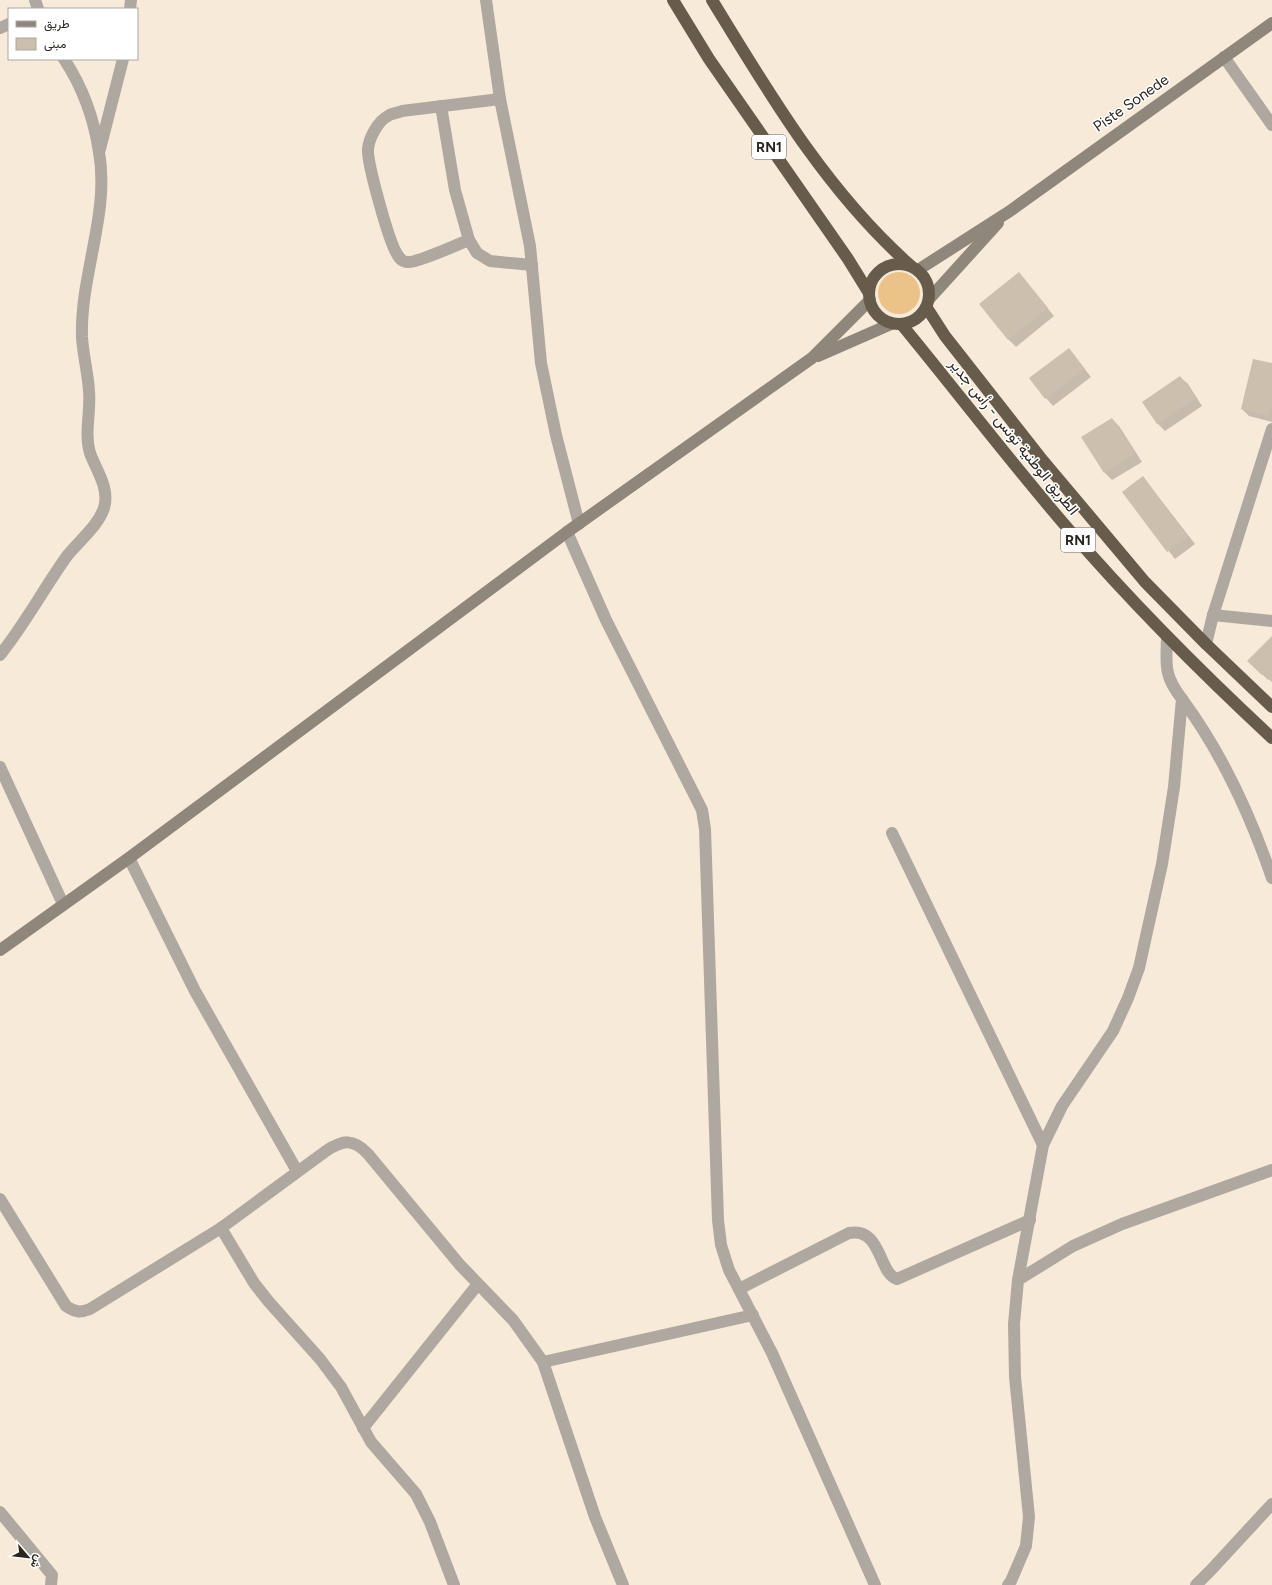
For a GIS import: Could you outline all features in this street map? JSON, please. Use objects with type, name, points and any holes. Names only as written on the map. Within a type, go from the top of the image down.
[{"type":"highway","name":"RN1","points":[[673,0],[709,59],[848,259],[869,296],[875,312],[885,321],[897,324]]},
{"type":"highway","name":"RN1","points":[[712,0],[811,156],[870,227],[925,277],[929,287],[928,303]]},
{"type":"highway","points":[[869,296],[876,275],[883,269],[892,265],[902,264],[914,268]]},
{"type":"highway","points":[[897,324],[916,319],[928,303]]},
{"type":"highway","name":"الطريق الوطنية تونس - رأس جدير","points":[[928,303],[945,336],[1094,522],[1145,582],[1206,644],[1272,707]]},
{"type":"highway","name":"الطريق الوطنية تونس - رأس جدير","points":[[897,324],[1070,531],[1167,638],[1202,674],[1272,738]]},
{"type":"street","points":[[486,0],[500,99],[522,203],[532,265],[541,362],[556,435],[579,524]]},
{"type":"street","name":"Piste Sonede","points":[[914,268],[1010,211],[1272,23]]},
{"type":"street","points":[[1224,57],[1272,125]]},
{"type":"street","points":[[0,655],[68,556],[100,517],[104,508],[105,489],[89,445],[89,390],[82,336],[86,290],[102,181],[100,152],[85,99],[65,60]]},
{"type":"street","points":[[100,152],[123,60]]},
{"type":"street","points":[[469,240],[418,260],[408,262],[402,260],[396,254],[370,167],[368,149],[372,136],[379,125],[388,116],[402,111],[500,99]]},
{"type":"street","points":[[441,106],[455,190],[469,240],[477,252],[490,261],[532,265]]},
{"type":"street","name":"Piste Sonede","points":[[928,303],[1010,211]]},
{"type":"street","points":[[0,950],[129,858],[567,532],[812,358],[869,296]]},
{"type":"street","points":[[812,358],[897,324]]},
{"type":"street","points":[[1206,644],[1213,615],[1272,429]]},
{"type":"street","points":[[567,532],[606,620],[702,810],[704,829],[718,1220],[724,1258],[772,1353],[875,1585]]},
{"type":"street","points":[[1213,615],[1272,621]]},
{"type":"street","points":[[1167,638],[1166,667],[1172,687],[1210,740],[1225,766],[1250,819],[1272,878]]},
{"type":"street","points":[[1008,1585],[1011,1582],[1026,1546],[1029,1517],[1015,1376],[1014,1324],[1018,1280],[1043,1145],[1062,1106],[1113,1031],[1128,998],[1139,968],[1162,864],[1174,787],[1182,699]]},
{"type":"street","points":[[0,766],[5,791],[63,904]]},
{"type":"street","points":[[892,833],[1043,1145]]},
{"type":"street","points":[[129,858],[195,991],[297,1171]]},
{"type":"street","points":[[0,1199],[66,1306],[73,1311],[82,1312],[103,1302],[221,1228],[297,1171],[339,1143],[346,1142],[360,1145],[478,1284],[513,1320],[543,1362],[595,1517],[623,1585]]},
{"type":"street","points":[[1018,1280],[1080,1243],[1122,1224],[1272,1170]]},
{"type":"street","points":[[739,1288],[849,1233],[858,1232],[868,1237],[892,1276],[897,1279],[1030,1220]]},
{"type":"street","points":[[221,1228],[254,1283],[320,1359],[342,1387],[363,1428],[376,1448],[416,1494],[430,1522],[454,1585]]},
{"type":"street","points":[[363,1428],[478,1284]]},
{"type":"street","points":[[543,1362],[754,1315]]},
{"type":"street","points":[[1196,1585],[1272,1504]]},
{"type":"street","points":[[0,1512],[52,1575],[52,1585]]},
{"type":"shaded area","points":[[895,272],[903,272],[914,278],[920,289],[920,297],[914,308],[903,314],[895,314],[884,308],[878,297],[878,289],[884,278]]},
{"type":"building","points":[[1019,272],[1048,308],[1008,340],[979,304]]},
{"type":"building","points":[[1069,348],[1085,369],[1045,399],[1029,378]]},
{"type":"building","points":[[1253,359],[1272,363],[1272,403],[1269,416],[1241,409]]},
{"type":"building","points":[[1180,376],[1196,398],[1157,424],[1142,402]]},
{"type":"building","points":[[1112,418],[1135,454],[1104,473],[1081,437]]},
{"type":"building","points":[[1143,476],[1188,537],[1167,552],[1122,492]]},
{"type":"building","points":[[1272,636],[1272,682],[1247,661]]}]
